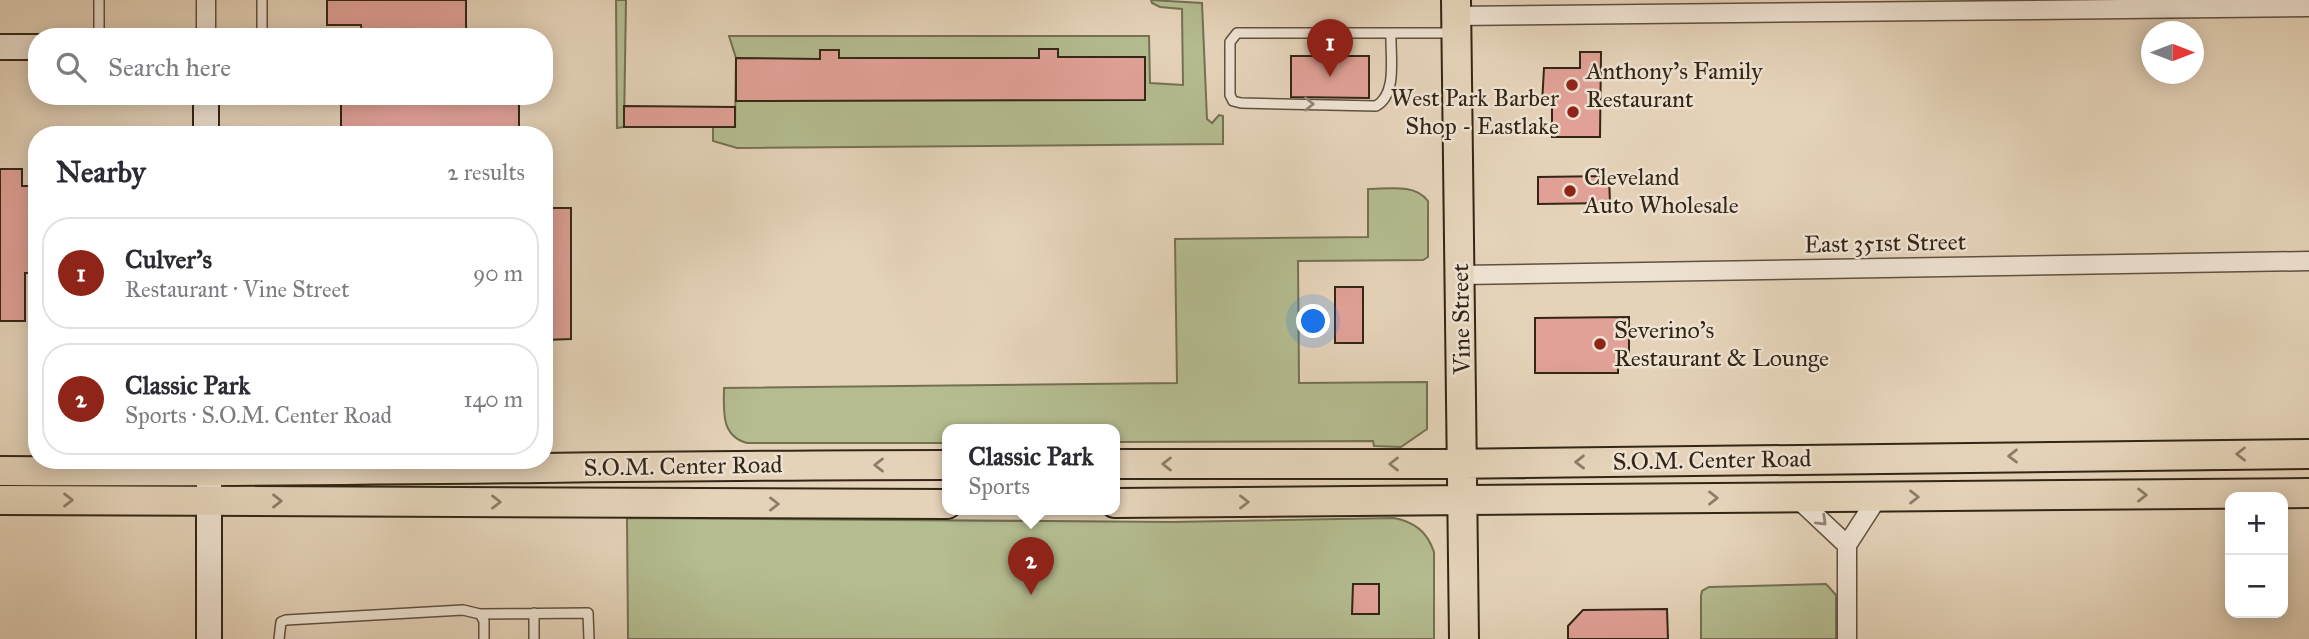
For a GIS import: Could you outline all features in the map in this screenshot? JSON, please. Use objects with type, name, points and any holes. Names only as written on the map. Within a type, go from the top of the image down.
[{"type":"main road","name":"Vine Street","points":[[1456,16],[1464,639]]},
{"type":"main road","name":"S.O.M. Center Road","points":[[1120,464],[2309,454]]},
{"type":"main road","name":"S.O.M. Center Road","points":[[553,465],[942,465]]},
{"type":"main road","name":"S.O.M. Center Road","points":[[0,471],[84,469]]},
{"type":"main road","name":"S.O.M. Center Road","points":[[1120,503],[2309,493]]},
{"type":"main road","name":"S.O.M. Center Road","points":[[0,500],[942,504]]},
{"type":"street","points":[[206,0],[206,28]]},
{"type":"street","points":[[1456,16],[2309,7]]},
{"type":"street","points":[[0,47],[28,47]]},
{"type":"street","points":[[206,105],[206,126]]},
{"type":"street","name":"East 351st Street","points":[[1461,275],[2309,261]]},
{"type":"street","points":[[209,469],[209,639]]},
{"type":"street","points":[[1847,639],[1847,545],[1878,497]]},
{"type":"street","points":[[1797,498],[1847,545]]},
{"type":"lane","points":[[99,0],[99,28]]},
{"type":"lane","points":[[262,0],[262,28]]},
{"type":"lane","points":[[1391,33],[1390,92],[1383,102],[1376,106],[1241,103],[1233,101],[1230,95],[1230,42],[1237,33],[1391,33],[1456,16]]},
{"type":"lane","points":[[279,639],[281,622],[286,620],[463,610],[480,614],[588,613],[589,639]]},
{"type":"lane","points":[[534,613],[534,639]]},
{"type":"lane","points":[[480,614],[484,621],[484,639]]},
{"type":"green space","points":[[616,0],[626,0],[624,127],[617,128]]},
{"type":"green space","points":[[1151,0],[1202,3],[1207,119],[1212,123],[1219,115],[1223,116],[1223,144],[737,148],[713,141],[713,127],[735,127],[736,58],[729,36],[1149,36],[1150,83],[1183,85],[1182,9],[1160,7]]},
{"type":"green space","points":[[1368,189],[1408,189],[1428,201],[1428,257],[1423,260],[1298,261],[1299,383],[1427,382],[1427,429],[1401,447],[1374,446],[1373,441],[1120,442],[1120,424],[942,424],[942,443],[747,443],[732,434],[725,421],[724,388],[1177,383],[1175,239],[1368,237]]},
{"type":"green space","points":[[627,518],[1171,522],[1394,518],[1419,529],[1428,538],[1434,552],[1434,639],[628,639]]},
{"type":"green space","points":[[1826,584],[1836,595],[1836,639],[1701,639],[1701,596],[1702,591],[1709,587]]},
{"type":"building","points":[[327,0],[466,0],[466,28],[361,28],[361,25],[327,25]]},
{"type":"building","points":[[1039,49],[1058,49],[1058,57],[1145,57],[1145,100],[736,101],[736,58],[820,59],[820,50],[839,50],[839,58],[1039,58]]},
{"type":"building","points":[[1580,52],[1601,52],[1600,137],[1552,137],[1552,104],[1542,104],[1544,68],[1580,68]]},
{"type":"building","points":[[1291,56],[1369,56],[1369,98],[1291,97]]},
{"type":"building","points":[[341,105],[519,105],[519,126],[341,126]]},
{"type":"building","points":[[624,106],[735,107],[735,127],[624,127]]},
{"type":"building","points":[[0,169],[22,169],[22,186],[28,186],[25,321],[0,321]]},
{"type":"building","points":[[1609,176],[1610,203],[1538,204],[1538,177]]},
{"type":"building","points":[[553,208],[571,208],[571,339],[553,340]]},
{"type":"building","points":[[1335,287],[1363,287],[1363,343],[1335,343]]},
{"type":"building","points":[[1629,317],[1629,352],[1618,351],[1618,373],[1535,373],[1535,318]]},
{"type":"building","points":[[1353,584],[1379,584],[1379,614],[1352,614]]},
{"type":"building","points":[[1667,609],[1668,639],[1568,639],[1568,626],[1583,610]]},
{"type":"place","name":"Culver's","points":[[1330,77]]},
{"type":"place","name":"Anthony's Family Restaurant","points":[[1572,85]]},
{"type":"place","name":"West Park Barber Shop - Eastlake","points":[[1573,112]]},
{"type":"place","name":"Cleveland Auto Wholesale","points":[[1570,191]]},
{"type":"place","name":"Severino's Restaurant & Lounge","points":[[1600,344]]},
{"type":"place","name":"Classic Park","points":[[1031,595]]}]
